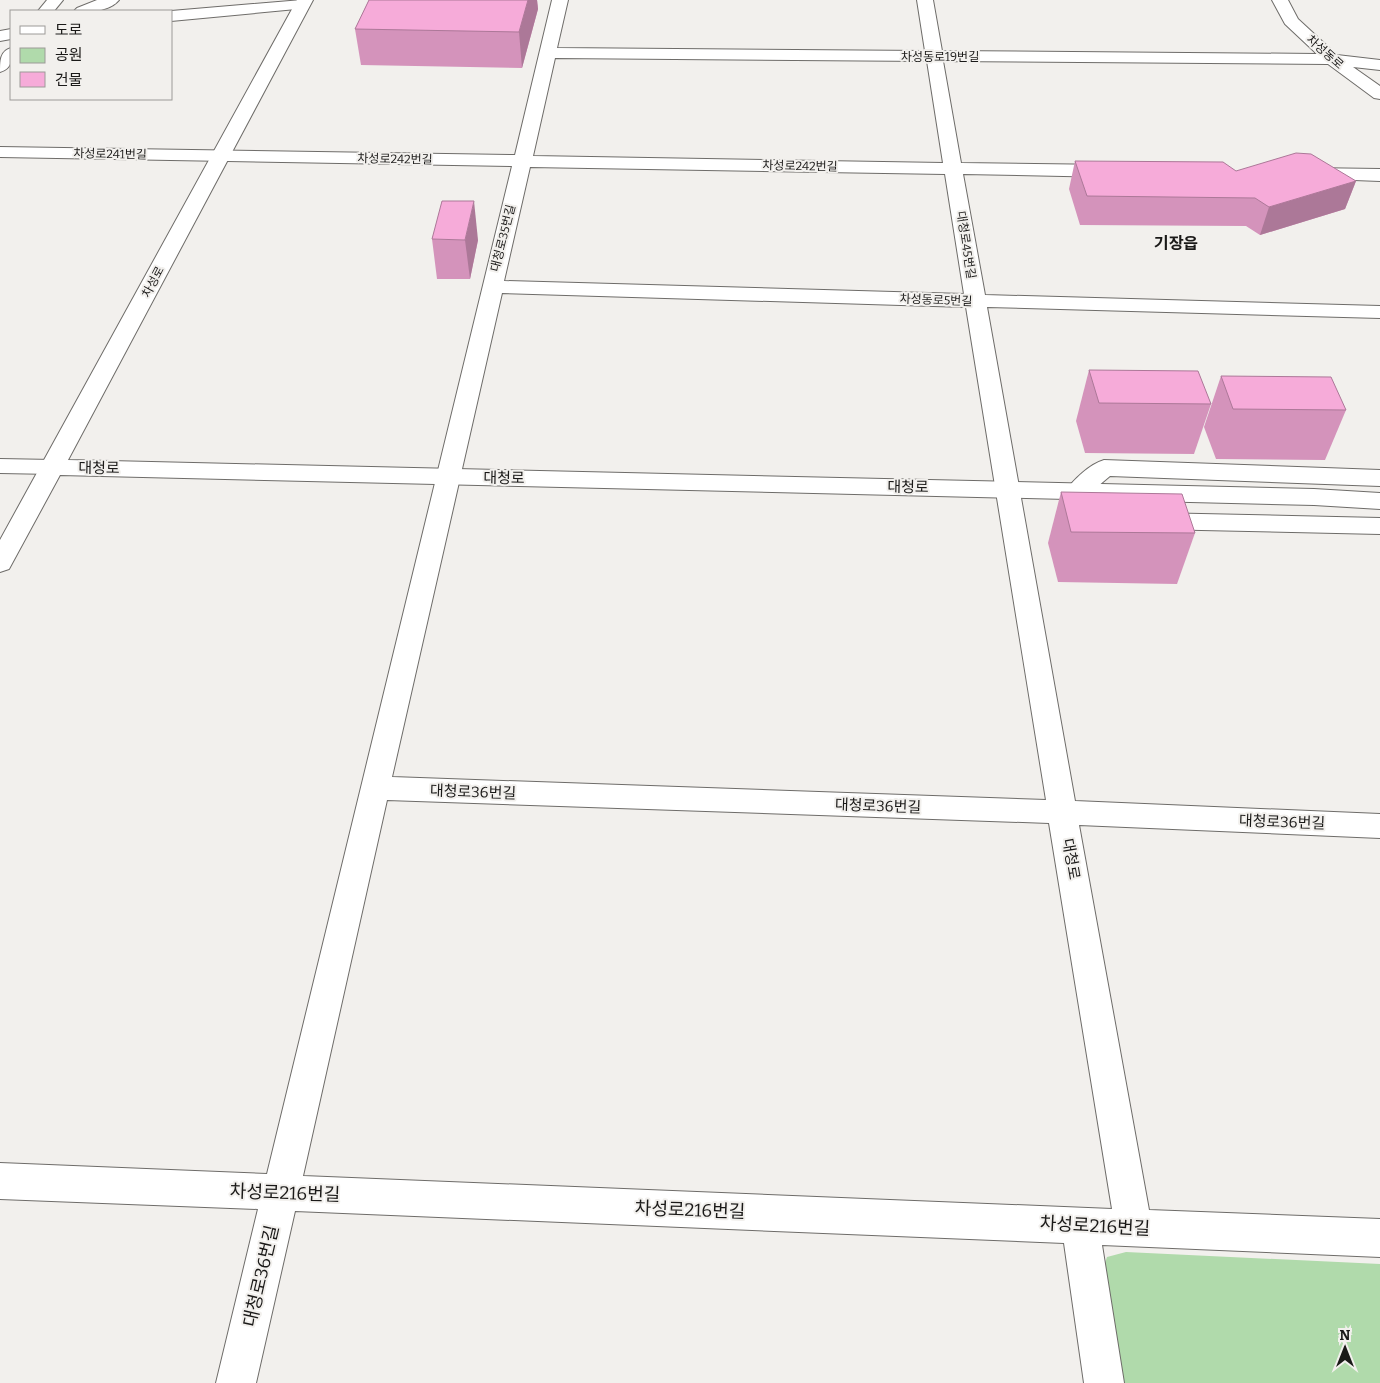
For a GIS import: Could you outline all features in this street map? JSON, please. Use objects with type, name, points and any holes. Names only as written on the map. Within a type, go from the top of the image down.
[{"type":"street","points":[[47,10],[55,0]]},
{"type":"street","points":[[85,10],[111,0]]},
{"type":"street","name":"대청로35번길","points":[[448,476],[560,0]]},
{"type":"street","name":"대청로45번길","points":[[925,0],[1007,490]]},
{"type":"street","name":"차성동로","points":[[1280,0],[1291,21],[1332,59],[1380,94]]},
{"type":"street","points":[[172,16],[304,3]]},
{"type":"street","name":"차성로","points":[[0,563],[304,3]]},
{"type":"street","name":"차성동로19번길","points":[[548,53],[1332,59],[1380,65]]},
{"type":"street","points":[[0,67],[10,54]]},
{"type":"street","name":"차성로241번길","points":[[0,152],[221,156]]},
{"type":"street","name":"차성로242번길","points":[[221,156],[1132,171]]},
{"type":"street","points":[[1291,174],[1380,175]]},
{"type":"street","name":"차성동로5번길","points":[[492,287],[1380,312]]},
{"type":"street","name":"대청로","points":[[0,466],[1314,497],[1380,501]]},
{"type":"street","points":[[1380,478],[1104,468],[1077,492],[1103,520],[1380,526]]},
{"type":"street","name":"대청로36번길","points":[[236,1383],[448,476]]},
{"type":"street","name":"대청로","points":[[1007,490],[1134,1228]]},
{"type":"street","name":"대청로36번길","points":[[375,788],[1063,812],[1380,826]]},
{"type":"street","name":"차성로216번길","points":[[0,1181],[1380,1238]]},
{"type":"street","points":[[1080,1226],[1104,1383]]},
{"type":"green space","points":[[1126,1252],[1380,1264],[1380,1383],[1112,1383],[1099,1280],[1107,1257]]},
{"type":"building","points":[[369,0],[528,0],[519,32],[355,29]]},
{"type":"building","points":[[1296,153],[1311,154],[1356,181],[1269,207],[1255,198],[1087,196],[1075,161],[1223,162],[1236,171]]},
{"type":"building","points":[[442,201],[474,201],[465,240],[432,239]]},
{"type":"building","points":[[1089,370],[1198,371],[1211,404],[1099,403]]},
{"type":"building","points":[[1221,376],[1331,377],[1346,410],[1233,409]]},
{"type":"building","points":[[1061,492],[1182,494],[1195,533],[1071,532]]},
{"type":"district","name":"기장읍","points":[[1176,243]]}]
